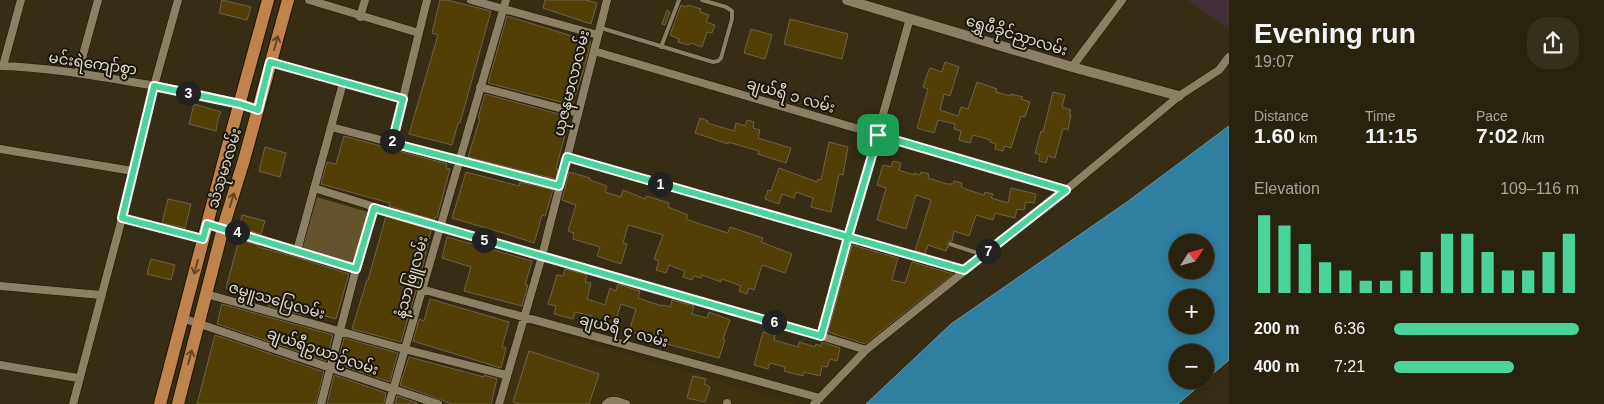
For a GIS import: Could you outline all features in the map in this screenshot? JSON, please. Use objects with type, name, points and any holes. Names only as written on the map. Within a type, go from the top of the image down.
[{"type":"main road","name":"သံသုမာလမ်း","points":[[160,404],[268,0]]},
{"type":"main road","name":"သံသုမာလမ်း","points":[[178,404],[223,228],[288,0]]},
{"type":"street","points":[[1,66],[21,0]]},
{"type":"street","points":[[78,73],[98,0]]},
{"type":"street","points":[[73,404],[78,378],[122,218],[154,86],[178,0]]},
{"type":"street","points":[[309,0],[419,33]]},
{"type":"street","points":[[360,16],[365,0]]},
{"type":"street","points":[[392,143],[427,0]]},
{"type":"street","points":[[471,0],[599,32]]},
{"type":"street","name":"နံ့သာဖြူလမ်း","points":[[389,404],[392,388],[506,0]]},
{"type":"street","name":"ယုဇနမာလာလမ်း","points":[[499,404],[506,375],[544,257],[559,186],[606,0]]},
{"type":"street","name":"ရွှေဖီခိုင်ညှာလမ်း","points":[[847,0],[1072,67],[1179,96]]},
{"type":"street","points":[[1072,67],[1122,0]]},
{"type":"street","points":[[821,336],[910,18]]},
{"type":"street","name":"ချယ်ရီ ၁ လမ်း","points":[[594,51],[1066,190]]},
{"type":"street","points":[[817,401],[866,350],[1066,190],[1179,96],[1218,70],[1229,57]]},
{"type":"street","points":[[270,62],[403,99]]},
{"type":"street","name":"မင်းရဲကျော်စွာ","points":[[1,66],[78,73],[154,86],[240,104],[258,110]]},
{"type":"street","points":[[297,251],[343,83]]},
{"type":"street","points":[[480,87],[578,113]]},
{"type":"street","points":[[331,127],[559,186]]},
{"type":"street","points":[[0,149],[133,171]]},
{"type":"street","points":[[567,157],[964,270]]},
{"type":"street","points":[[314,188],[374,208],[866,350]]},
{"type":"street","points":[[321,404],[374,208]]},
{"type":"street","points":[[122,218],[203,239]]},
{"type":"street","points":[[207,224],[356,269]]},
{"type":"street","points":[[0,286],[101,296]]},
{"type":"street","name":"ချယ်ရီ ၄ လမ်း","points":[[421,289],[817,401]]},
{"type":"street","name":"ဇမ္ဗူသပြေလမ်း","points":[[206,294],[339,332],[506,375]]},
{"type":"street","name":"ချယ်ရီဥယာဉ်လမ်း","points":[[182,318],[438,404]]},
{"type":"street","points":[[0,365],[78,378]]},
{"type":"street","points":[[606,404],[614,400],[626,404]]},
{"type":"lane","points":[[661,47],[679,0]]},
{"type":"lane","points":[[599,32],[718,62],[721,58],[732,19],[732,11],[726,6],[702,0]]},
{"type":"lane","points":[[950,244],[983,255]]},
{"type":"shaded area","points":[[1187,0],[1229,0],[1229,29]]},
{"type":"shaded area","points":[[317,197],[368,212],[353,263],[302,248]]},
{"type":"shaded area","points":[[526,324],[796,404],[503,404]]},
{"type":"water","points":[[1229,126],[1229,360],[1214,373],[1214,344],[1169,344],[1169,389],[1195,389],[1178,404],[866,404],[951,324],[1127,202]]},
{"type":"building","points":[[222,0],[251,7],[247,20],[219,13]]},
{"type":"building","points":[[440,0],[491,11],[460,123],[458,123],[452,145],[409,134],[438,35],[432,33]]},
{"type":"building","points":[[545,0],[586,0],[597,3],[591,24],[543,8]]},
{"type":"building","points":[[681,5],[701,9],[700,12],[709,15],[706,22],[715,25],[712,33],[707,32],[702,47],[691,43],[689,45],[678,42],[679,39],[670,35]]},
{"type":"building","points":[[667,10],[670,12],[665,25],[662,24]]},
{"type":"building","points":[[507,16],[591,42],[572,105],[488,83]]},
{"type":"building","points":[[790,19],[848,34],[842,59],[784,44]]},
{"type":"building","points":[[751,29],[772,35],[765,59],[744,53]]},
{"type":"building","points":[[945,62],[959,67],[950,96],[944,94],[940,110],[958,116],[961,107],[968,109],[977,82],[997,89],[996,92],[1023,97],[1021,99],[1030,102],[1025,117],[1021,116],[1011,148],[1005,146],[1003,151],[995,149],[996,144],[990,142],[991,140],[973,135],[970,143],[959,140],[961,131],[954,129],[955,124],[938,120],[934,133],[917,128],[928,89],[923,87],[927,75],[930,68],[942,72]]},
{"type":"building","points":[[1053,92],[1065,95],[1062,107],[1071,110],[1069,115],[1071,115],[1068,130],[1063,128],[1055,158],[1048,156],[1046,163],[1039,161],[1040,155],[1035,153],[1041,131],[1043,132]]},
{"type":"building","points":[[485,94],[566,116],[565,122],[568,123],[556,169],[558,169],[556,179],[468,157],[480,119],[478,118]]},
{"type":"building","points":[[194,104],[221,112],[216,131],[189,124]]},
{"type":"building","points":[[700,118],[708,121],[707,123],[734,131],[736,123],[745,126],[747,120],[754,122],[753,128],[760,130],[758,138],[791,148],[786,163],[758,154],[759,151],[728,142],[728,144],[695,133]]},
{"type":"building","points":[[344,136],[447,164],[446,168],[450,169],[437,218],[435,217],[434,220],[389,206],[390,203],[321,184],[327,162],[336,164]]},
{"type":"building","points":[[829,142],[848,147],[843,175],[839,174],[831,212],[811,207],[813,198],[796,192],[794,198],[782,194],[779,204],[765,199],[768,190],[771,191],[779,168],[817,182],[818,179],[821,180]]},
{"type":"building","points":[[265,147],[286,153],[280,177],[259,171]]},
{"type":"building","points":[[893,161],[901,163],[899,170],[914,175],[914,173],[920,175],[921,172],[929,174],[928,178],[947,184],[953,184],[954,181],[962,183],[961,187],[984,195],[985,192],[993,194],[991,198],[1008,203],[1011,188],[1036,194],[1034,203],[1026,202],[1024,210],[1017,209],[1015,218],[995,213],[993,220],[976,215],[969,236],[954,231],[952,241],[946,243],[949,248],[947,247],[946,251],[928,245],[925,254],[915,251],[931,200],[916,195],[906,229],[877,220],[886,188],[877,185],[883,165],[891,167]]},
{"type":"building","points":[[466,172],[519,186],[520,182],[553,190],[545,216],[542,215],[534,243],[452,218]]},
{"type":"building","points":[[569,172],[590,178],[590,180],[607,186],[605,192],[621,197],[623,190],[645,199],[646,196],[669,203],[668,207],[688,215],[686,219],[728,233],[730,227],[763,238],[761,242],[792,254],[785,273],[762,265],[754,290],[749,288],[747,294],[739,291],[741,286],[722,279],[721,282],[702,275],[701,278],[694,276],[692,280],[683,277],[685,271],[669,265],[666,273],[656,270],[659,261],[654,259],[663,235],[628,225],[623,243],[627,244],[621,264],[597,256],[600,247],[573,239],[574,233],[568,231],[576,205],[562,200]]},
{"type":"building","points":[[168,199],[191,204],[185,228],[162,223]]},
{"type":"building","points":[[242,215],[265,221],[261,234],[239,228]]},
{"type":"building","points":[[386,216],[431,230],[421,274],[401,342],[352,329]]},
{"type":"building","points":[[447,237],[532,261],[525,285],[528,285],[522,306],[464,291],[471,267],[442,258]]},
{"type":"building","points":[[239,240],[349,274],[336,319],[307,311],[306,316],[268,306],[270,300],[226,288]]},
{"type":"building","points":[[852,245],[898,258],[892,280],[905,283],[912,262],[953,274],[865,344],[828,332]]},
{"type":"building","points":[[151,259],[175,265],[171,280],[147,274]]},
{"type":"building","points":[[565,269],[587,275],[585,282],[591,283],[587,299],[605,305],[610,288],[616,291],[618,284],[640,291],[638,298],[662,306],[670,307],[672,300],[694,306],[692,314],[707,318],[709,312],[730,320],[719,358],[667,344],[629,331],[636,309],[621,304],[612,331],[597,326],[599,321],[591,318],[592,316],[575,312],[573,319],[554,314],[556,306],[548,304],[557,275],[563,276]]},
{"type":"building","points":[[430,299],[509,322],[502,347],[506,348],[501,368],[413,341],[419,319],[424,321]]},
{"type":"building","points":[[222,304],[333,335],[326,361],[217,324]]},
{"type":"building","points":[[763,332],[775,335],[774,340],[798,347],[799,342],[815,347],[816,344],[821,346],[822,342],[840,348],[837,361],[830,359],[827,367],[822,366],[820,376],[804,372],[803,376],[784,371],[785,367],[770,363],[768,369],[754,365]]},
{"type":"building","points":[[215,335],[324,372],[316,404],[197,404]]},
{"type":"building","points":[[344,338],[398,353],[390,382],[337,364]]},
{"type":"building","points":[[529,351],[599,374],[589,404],[519,404],[513,402]]},
{"type":"building","points":[[409,357],[497,379],[491,404],[452,404],[400,385]]},
{"type":"building","points":[[334,375],[386,393],[384,404],[327,404]]},
{"type":"building","points":[[693,376],[706,379],[704,384],[710,387],[705,402],[687,398]]},
{"type":"building","points":[[397,396],[417,403],[395,404]]},
{"type":"route","points":[[878,135],[848,237],[567,157],[559,186],[392,143],[403,99],[270,62],[258,110],[240,104],[154,86],[122,218],[203,239],[207,224],[356,269],[374,208],[821,336],[848,237],[964,270],[1066,190],[878,135]]}]
